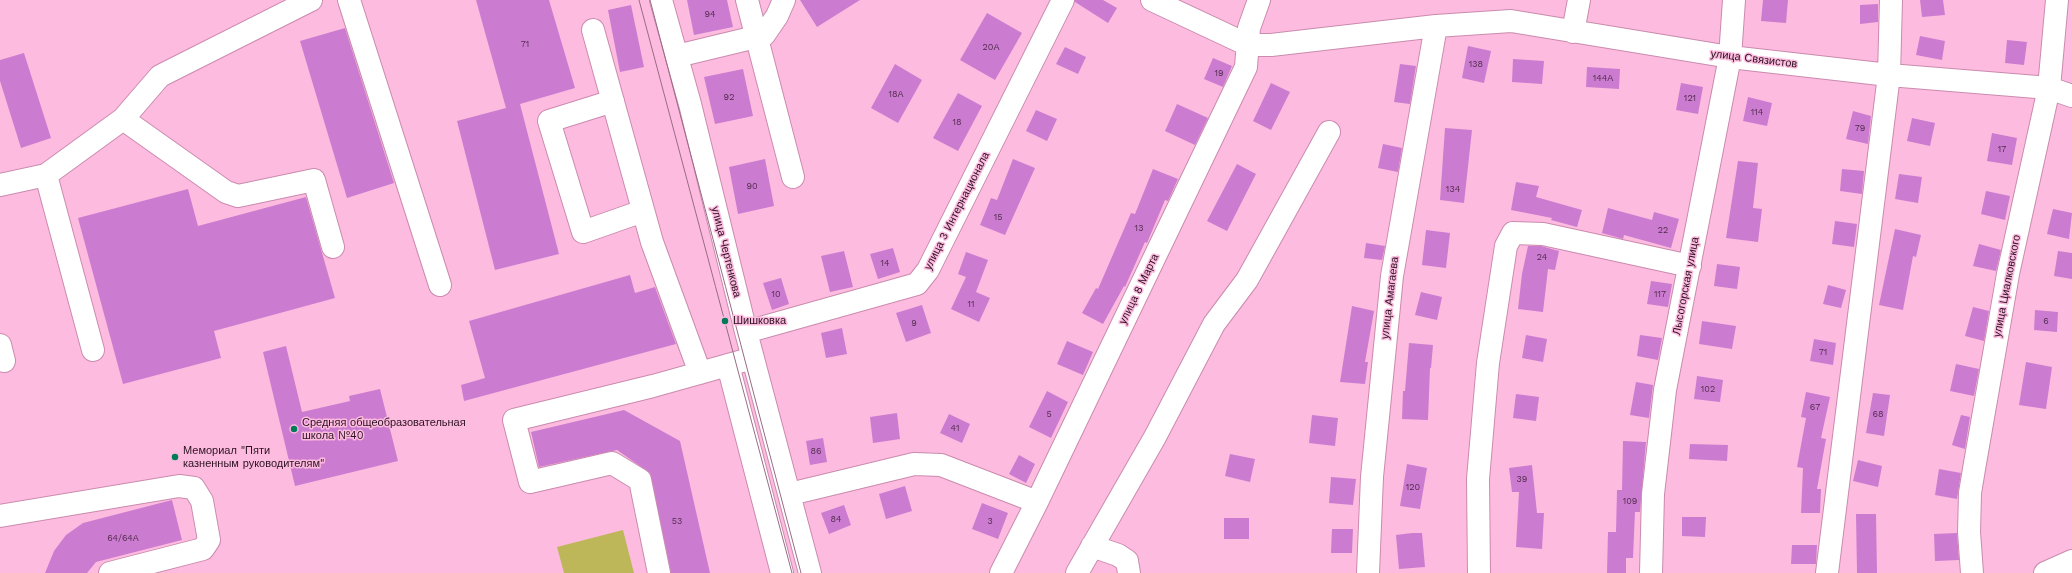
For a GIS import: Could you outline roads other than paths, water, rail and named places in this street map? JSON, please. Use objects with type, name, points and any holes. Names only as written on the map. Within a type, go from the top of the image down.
[{"type":"street","points":[[0,185],[46,175],[123,119],[160,76],[311,0]]},
{"type":"street","points":[[349,0],[440,285]]},
{"type":"street","name":"улица Чертенкова","points":[[661,0],[690,104],[746,332],[810,573]]},
{"type":"street","points":[[746,0],[793,178]]},
{"type":"street","points":[[677,56],[764,35],[777,16],[784,0]]},
{"type":"street","name":"улица 3 Интернационала","points":[[746,332],[917,284],[928,270],[1063,0]]},
{"type":"street","points":[[1152,0],[1248,45]]},
{"type":"street","name":"улица 8 Марта","points":[[1001,573],[1037,502],[1246,67],[1249,28],[1259,0]]},
{"type":"street","points":[[1573,32],[1579,0]]},
{"type":"street","name":"Лысогорская улица","points":[[1651,573],[1654,494],[1665,390],[1730,57],[1734,0]]},
{"type":"street","points":[[1827,573],[1889,75],[1891,0]]},
{"type":"street","name":"улица Циалковского","points":[[1972,573],[1969,532],[1970,493],[2008,274],[2049,88],[2057,0]]},
{"type":"street","name":"улица Связистов","points":[[1248,45],[1271,45],[1436,26],[1511,21],[1730,57],[1889,75],[2049,88],[2072,96]]},
{"type":"street","name":"улица Амагаева","points":[[1368,573],[1372,477],[1392,276],[1436,26]]},
{"type":"street","points":[[593,30],[652,242],[700,373]]},
{"type":"street","points":[[613,102],[549,121],[583,232],[643,211]]},
{"type":"street","points":[[123,119],[226,192],[238,196],[314,180],[333,247]]},
{"type":"street","points":[[1078,573],[1092,546],[1156,437],[1214,324],[1246,280],[1329,132]]},
{"type":"street","points":[[46,175],[93,350]]},
{"type":"street","points":[[1479,573],[1478,479],[1488,363],[1506,246],[1513,233],[1543,234],[1690,266]]},
{"type":"street","points":[[659,573],[640,480],[612,463],[530,482],[514,420],[700,373],[753,358]]},
{"type":"street","points":[[728,365],[782,573]]},
{"type":"street","points":[[790,494],[914,464],[921,464],[941,465],[1037,502]]},
{"type":"street","points":[[0,516],[179,486],[194,488],[202,501],[209,540],[203,549],[110,573]]},
{"type":"street","points":[[1092,546],[1118,555],[1127,561],[1129,573]]},
{"type":"street","points":[[2045,573],[2072,561]]},
{"type":"tram line","points":[[639,0],[792,573]]},
{"type":"tram line","points":[[650,0],[801,573]]},
{"type":"place","name":"Шишковка","points":[[725,321]]},
{"type":"place","name":"Средняя общеобразовательная школа №40","points":[[294,429]]},
{"type":"place","name":"Мемориал \"Пяти казненным руководителям\"","points":[[175,457]]}]
